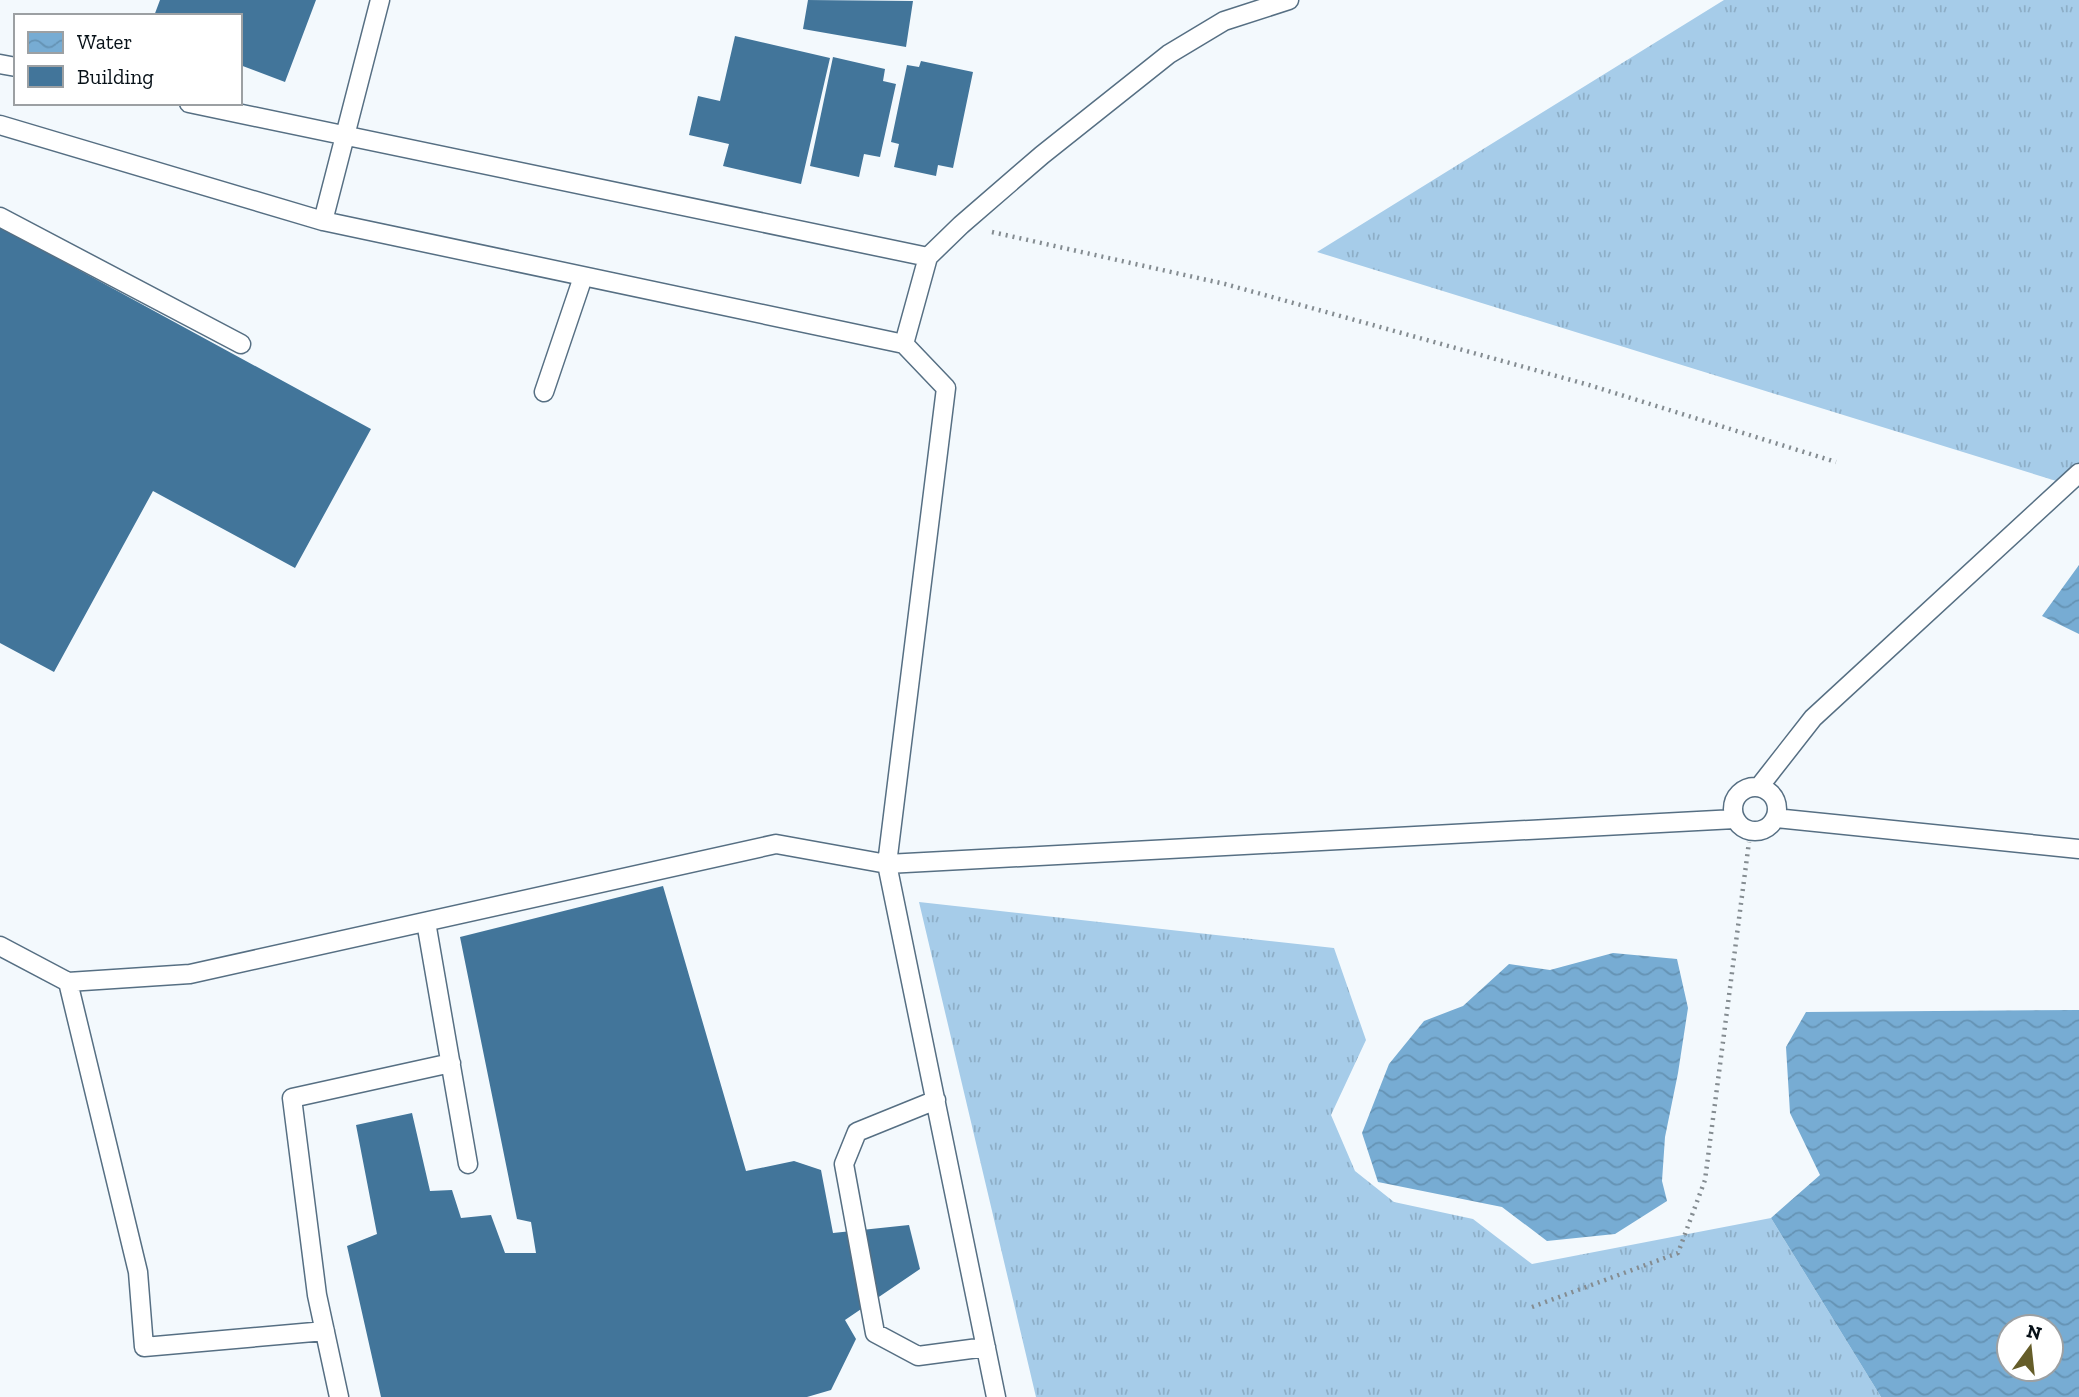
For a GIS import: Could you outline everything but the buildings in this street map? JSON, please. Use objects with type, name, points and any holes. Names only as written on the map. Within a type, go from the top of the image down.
[{"type":"lane","points":[[323,221],[380,0]]},
{"type":"lane","points":[[904,344],[928,257],[961,225],[1042,155],[1169,54],[1224,20],[1289,0]]},
{"type":"lane","points":[[199,105],[928,257]]},
{"type":"lane","points":[[0,125],[323,221],[904,344],[946,388],[887,864],[996,1397]]},
{"type":"lane","points":[[0,218],[241,344]]},
{"type":"lane","points":[[544,392],[583,276]]},
{"type":"lane","points":[[1759,787],[1813,718],[2079,473]]},
{"type":"lane","points":[[1749,787],[1759,787],[1774,798],[1777,808],[1775,818],[1760,830],[1750,831],[1741,826],[1735,818],[1732,809],[1734,800],[1740,792],[1749,787]]},
{"type":"lane","points":[[0,946],[68,982],[190,974],[776,844],[887,864],[1735,818]]},
{"type":"lane","points":[[1775,818],[2079,849]]},
{"type":"lane","points":[[426,922],[468,1164]]},
{"type":"lane","points":[[68,982],[138,1272],[144,1347],[325,1331]]},
{"type":"lane","points":[[339,1397],[317,1295],[292,1098],[451,1063]]},
{"type":"lane","points":[[936,1100],[857,1132],[844,1164],[875,1333],[918,1356],[986,1347]]},
{"type":"path","points":[[961,225],[1225,284],[1589,385],[1836,462]]},
{"type":"path","points":[[1532,1307],[1678,1253],[1705,1180],[1750,831]]},
{"type":"green space","points":[[1724,0],[2079,0],[2079,488],[1317,252]]},
{"type":"green space","points":[[919,902],[1334,948],[1366,1040],[1331,1115],[1355,1171],[1394,1202],[1473,1219],[1532,1264],[1771,1218],[1881,1397],[1036,1397]]},
{"type":"water","points":[[2079,565],[2079,634],[2042,616]]},
{"type":"water","points":[[1613,953],[1677,959],[1688,1008],[1665,1137],[1662,1181],[1667,1201],[1615,1234],[1547,1241],[1502,1207],[1378,1182],[1362,1133],[1389,1064],[1424,1021],[1463,1006],[1509,964],[1550,970]]},
{"type":"water","points":[[2079,1010],[2079,1397],[1881,1397],[1771,1218],[1820,1175],[1790,1113],[1786,1047],[1806,1012]]}]
